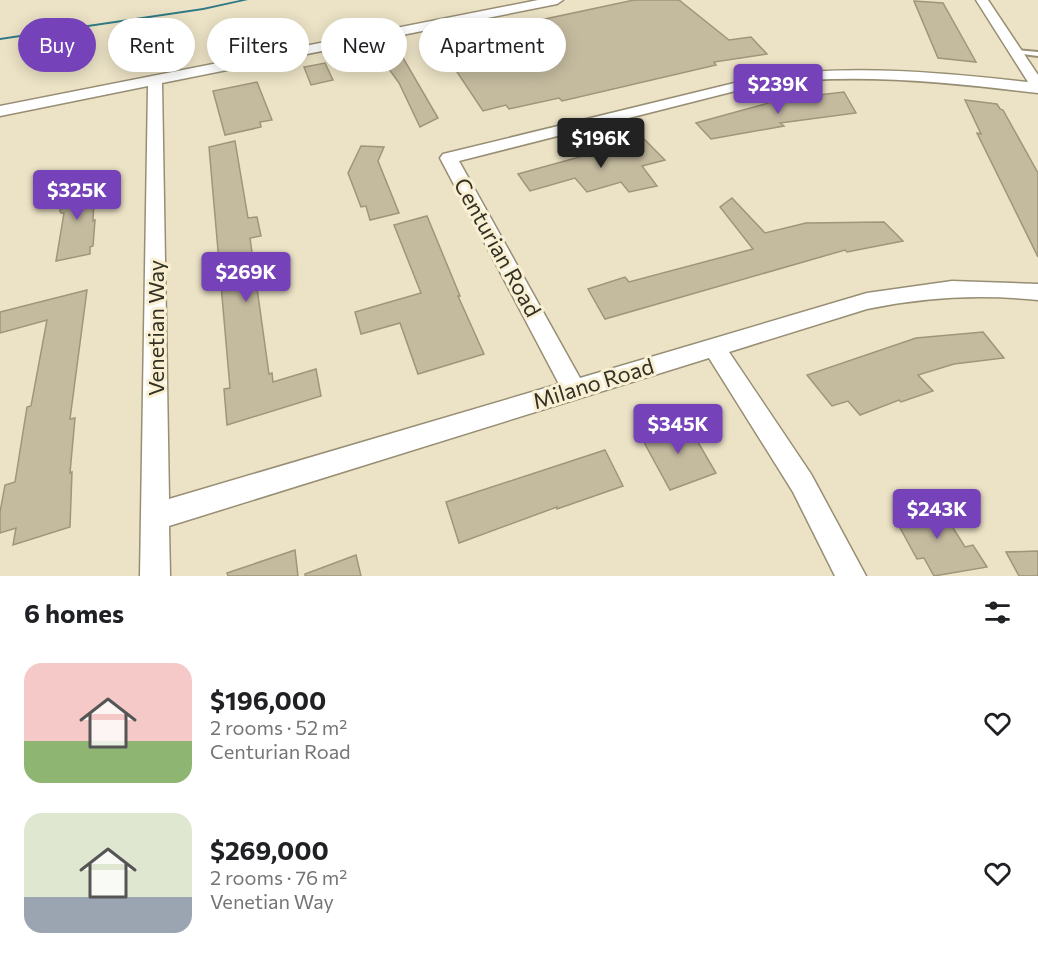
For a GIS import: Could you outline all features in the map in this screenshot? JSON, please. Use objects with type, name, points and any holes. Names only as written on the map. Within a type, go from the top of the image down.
[{"type":"street","points":[[0,111],[557,0]]},
{"type":"street","points":[[982,0],[1037,84]]},
{"type":"street","name":"Centurian Road","points":[[574,388],[449,158],[791,75],[891,73],[1037,84]]},
{"type":"street","name":"Venetian Way","points":[[155,81],[155,576]]},
{"type":"street","name":"Milano Road","points":[[155,517],[574,388],[867,301],[907,292],[973,286],[1038,292]]},
{"type":"street","points":[[713,346],[796,473],[851,576]]},
{"type":"lane","points":[[1016,52],[1038,54]]},
{"type":"building","points":[[634,0],[679,0],[729,40],[751,37],[767,54],[714,62],[716,65],[562,101],[559,98],[509,109],[506,105],[483,111],[457,72],[566,72],[566,18],[550,18]]},
{"type":"building","points":[[914,1],[943,3],[976,62],[938,58]]},
{"type":"building","points":[[321,64],[321,72],[329,72],[333,80],[311,85],[306,72],[309,72],[309,66]]},
{"type":"building","points":[[407,65],[438,118],[420,127],[399,83],[391,72],[407,72]]},
{"type":"building","points":[[257,82],[272,120],[260,122],[261,127],[225,135],[213,91]]},
{"type":"building","points":[[844,92],[856,113],[780,123],[784,126],[711,139],[696,123],[783,99]]},
{"type":"building","points":[[965,100],[997,104],[1003,110],[1038,173],[1038,257],[977,133],[981,134]]},
{"type":"building","points":[[644,139],[665,160],[642,166],[657,186],[629,192],[621,182],[587,192],[575,178],[530,191],[518,174]]},
{"type":"building","points":[[235,141],[248,218],[257,217],[261,236],[250,238],[269,374],[272,373],[273,382],[316,369],[321,396],[227,425],[224,389],[230,388],[209,147]]},
{"type":"building","points":[[361,146],[384,147],[378,161],[399,213],[370,220],[366,206],[361,207],[348,173]]},
{"type":"building","points":[[95,181],[93,221],[95,220],[93,246],[90,247],[90,254],[56,261],[64,213],[60,211],[63,188]]},
{"type":"building","points":[[732,198],[765,233],[806,223],[884,222],[903,241],[847,252],[845,250],[605,319],[588,289],[625,277],[629,282],[753,249],[720,207]]},
{"type":"building","points":[[427,216],[460,296],[458,296],[484,354],[418,374],[400,323],[361,334],[355,312],[421,293],[394,225]]},
{"type":"building","points":[[87,290],[70,419],[75,418],[70,473],[72,472],[70,527],[13,545],[16,528],[0,533],[0,512],[5,485],[15,482],[27,407],[31,406],[47,320],[0,333],[0,312]]},
{"type":"building","points":[[983,332],[1004,358],[954,364],[918,375],[933,391],[901,402],[899,400],[860,415],[848,401],[832,406],[807,375],[916,338]]},
{"type":"building","points":[[685,420],[716,473],[670,490],[640,435]]},
{"type":"building","points":[[605,450],[623,486],[557,509],[557,507],[459,543],[446,502]]},
{"type":"building","points":[[933,502],[934,505],[938,504],[965,547],[973,545],[987,567],[934,576],[924,558],[917,559],[899,526],[904,526],[894,509]]},
{"type":"building","points":[[295,550],[298,576],[228,576],[227,573]]},
{"type":"building","points":[[1038,551],[1038,576],[1019,576],[1006,552]]},
{"type":"building","points":[[356,555],[361,576],[305,576],[305,574]]},
{"type":"waterway","points":[[0,39],[203,9],[246,0]]}]
